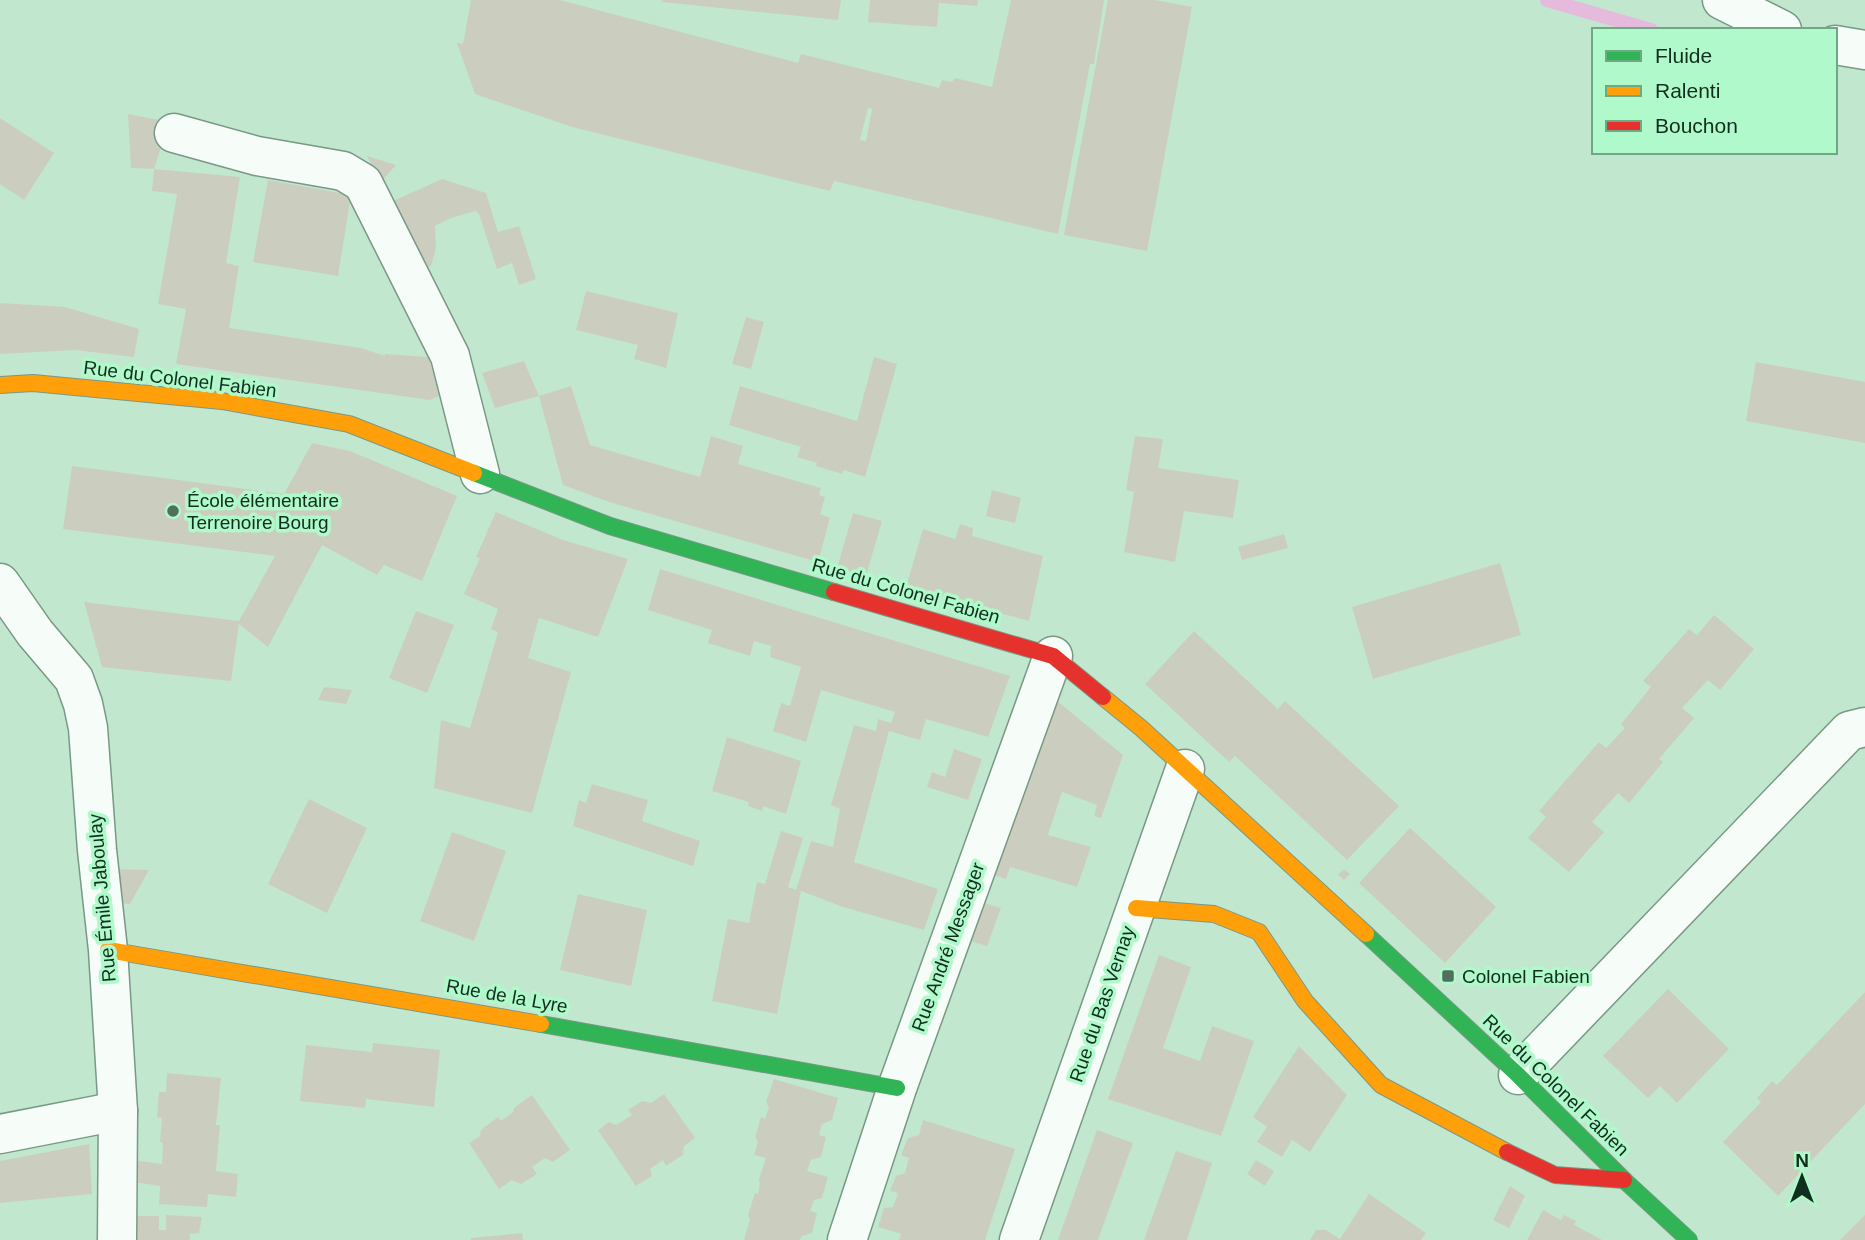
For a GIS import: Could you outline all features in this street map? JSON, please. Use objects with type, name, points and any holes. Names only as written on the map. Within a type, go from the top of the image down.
[{"type":"main road","name":"Rue du Colonel Fabien","points":[[0,385],[33,383],[222,401],[349,424],[610,526],[1053,656],[1141,728],[1518,1075],[1689,1240]]},
{"type":"main road","name":"Rue du Colonel Fabien","points":[[1136,908],[1214,914],[1259,932],[1305,1001],[1381,1085],[1474,1136],[1555,1175],[1625,1180]]},
{"type":"main road","name":"Rue de la Lyre","points":[[108,950],[500,1016],[897,1088]]},
{"type":"street","points":[[1722,0],[1778,28]]},
{"type":"street","points":[[1837,45],[1865,50]]},
{"type":"street","points":[[174,133],[257,156],[343,171],[363,183],[450,356],[480,474]]},
{"type":"street","name":"Rue Émile Jaboulay","points":[[0,583],[35,633],[74,679],[88,728],[108,950],[118,1111],[117,1240]]},
{"type":"street","name":"Rue André Messager","points":[[847,1240],[897,1088],[1053,656]]},
{"type":"street","points":[[1518,1075],[1849,731],[1865,727]]},
{"type":"street","name":"Rue du Bas Vernay","points":[[1018,1240],[1185,769]]},
{"type":"street","points":[[0,1135],[118,1111]]},
{"type":"building","points":[[471,0],[560,0],[798,63],[801,54],[939,88],[942,80],[952,82],[955,78],[992,87],[1011,0],[1104,0],[1094,64],[1090,64],[1058,234],[834,181],[830,191],[572,127],[475,94],[457,43],[463,44]],"holes":[[[868,108],[872,109],[866,141],[860,140]]]},
{"type":"building","points":[[662,0],[841,0],[838,20]]},
{"type":"building","points":[[870,0],[978,0],[977,6],[939,3],[937,27],[868,22]]},
{"type":"building","points":[[1108,0],[1155,0],[1192,7],[1147,251],[1064,235]]},
{"type":"building","points":[[128,114],[169,122],[154,169],[131,168]]},
{"type":"building","points":[[0,118],[54,153],[24,200],[0,184]]},
{"type":"building","points":[[367,156],[396,165],[380,183]]},
{"type":"building","points":[[154,169],[240,177],[226,263],[239,266],[229,328],[361,348],[385,356],[428,357],[441,395],[430,400],[176,364],[186,309],[158,304],[177,194],[152,191]]},
{"type":"building","points":[[442,179],[486,193],[498,232],[519,226],[536,279],[519,285],[512,263],[497,269],[479,214],[475,211],[435,226],[436,248],[431,266],[421,270],[389,203]]},
{"type":"building","points":[[268,180],[351,195],[338,276],[253,262]]},
{"type":"building","points":[[586,291],[678,313],[666,368],[634,359],[638,345],[576,330]]},
{"type":"building","points":[[0,303],[65,307],[139,329],[134,357],[75,350],[0,354]]},
{"type":"building","points":[[746,317],[764,322],[751,369],[732,364]]},
{"type":"building","points":[[874,357],[897,364],[865,477],[844,470],[842,474],[816,466],[817,463],[797,457],[801,447],[729,425],[740,386],[857,421]]},
{"type":"building","points":[[524,361],[539,396],[495,408],[482,373]]},
{"type":"building","points":[[1756,362],[1865,382],[1865,443],[1746,421]]},
{"type":"building","points":[[571,386],[590,445],[700,477],[711,436],[743,446],[738,464],[821,488],[819,495],[825,497],[820,514],[830,518],[818,562],[609,502],[563,485],[539,396]]},
{"type":"building","points":[[1135,436],[1163,439],[1158,468],[1239,480],[1233,518],[1184,511],[1175,562],[1124,552],[1134,492],[1126,490]]},
{"type":"building","points":[[312,443],[350,451],[457,496],[422,581],[384,565],[377,575],[322,545],[268,647],[239,624],[231,681],[102,667],[84,602],[239,621],[275,556],[63,529],[72,466],[284,494]]},
{"type":"building","points":[[992,490],[1021,498],[1015,523],[986,516]]},
{"type":"building","points":[[496,512],[563,540],[628,559],[598,637],[539,618],[528,658],[571,672],[532,813],[434,788],[441,720],[470,728],[498,632],[491,629],[498,609],[464,594],[480,558],[476,557]]},
{"type":"building","points":[[853,513],[882,521],[866,576],[837,568]]},
{"type":"building","points":[[960,524],[973,528],[972,536],[1043,556],[1029,621],[906,587],[923,529],[955,539]]},
{"type":"building","points":[[1284,534],[1288,548],[1242,560],[1238,547]]},
{"type":"building","points":[[1500,563],[1521,635],[1373,679],[1352,607]]},
{"type":"building","points":[[660,569],[1010,676],[988,737],[926,719],[920,740],[889,731],[854,862],[938,889],[924,930],[843,907],[801,891],[777,1014],[712,1001],[728,919],[749,923],[757,882],[765,884],[781,831],[803,838],[788,887],[796,890],[811,841],[833,847],[840,809],[831,805],[854,725],[876,731],[878,719],[891,723],[895,712],[821,690],[806,742],[773,731],[781,703],[790,706],[801,667],[770,657],[771,646],[754,641],[750,656],[708,643],[712,630],[648,610]]},
{"type":"building","points":[[416,611],[454,625],[427,693],[389,678]]},
{"type":"building","points":[[1714,615],[1754,649],[1720,690],[1708,680],[1682,708],[1694,718],[1659,759],[1663,762],[1629,803],[1618,793],[1592,822],[1604,832],[1569,872],[1528,838],[1546,817],[1539,811],[1599,742],[1606,748],[1625,728],[1621,724],[1651,687],[1643,681],[1689,629],[1697,635]]},
{"type":"building","points":[[1194,631],[1278,709],[1285,701],[1399,806],[1347,860],[1235,756],[1229,762],[1145,684]]},
{"type":"building","points":[[324,687],[352,690],[346,704],[318,700]]},
{"type":"building","points":[[1051,696],[1123,755],[1101,818],[1094,816],[1097,805],[1062,792],[1048,835],[1091,847],[1077,887],[1010,867],[1006,879],[988,873]]},
{"type":"building","points":[[727,737],[801,761],[786,814],[763,806],[762,811],[748,806],[749,802],[712,791]]},
{"type":"building","points":[[954,749],[982,759],[968,800],[927,787],[932,772],[945,777]]},
{"type":"building","points":[[592,784],[648,800],[642,821],[700,841],[693,866],[573,826],[579,800],[586,803]]},
{"type":"building","points":[[309,799],[367,828],[327,913],[268,884]]},
{"type":"building","points":[[1410,828],[1496,907],[1445,963],[1359,883]]},
{"type":"building","points":[[452,832],[506,851],[474,941],[420,921]]},
{"type":"building","points":[[114,869],[149,870],[130,904],[116,903]]},
{"type":"building","points":[[1344,869],[1350,874],[1344,880],[1338,875]]},
{"type":"building","points":[[578,894],[647,910],[631,986],[560,970]]},
{"type":"building","points":[[978,901],[1001,908],[987,946],[964,939]]},
{"type":"building","points":[[1159,955],[1191,967],[1163,1048],[1200,1061],[1212,1026],[1254,1041],[1221,1136],[1108,1099]]},
{"type":"building","points":[[1668,989],[1729,1049],[1677,1103],[1660,1086],[1648,1098],[1603,1056]]},
{"type":"building","points":[[1865,992],[1865,1104],[1778,1196],[1723,1142],[1761,1102],[1757,1098],[1772,1081],[1777,1085]]},
{"type":"building","points":[[373,1043],[440,1050],[434,1107],[366,1099],[365,1108],[300,1101],[306,1045],[372,1052]]},
{"type":"building","points":[[1299,1046],[1347,1095],[1310,1152],[1292,1140],[1282,1157],[1257,1142],[1267,1127],[1253,1117]]},
{"type":"building","points":[[167,1073],[221,1078],[216,1125],[220,1125],[216,1171],[238,1174],[236,1197],[208,1194],[207,1207],[159,1204],[160,1186],[134,1182],[133,1160],[162,1164],[162,1118],[157,1117],[159,1092],[166,1092]]},
{"type":"building","points":[[774,1079],[838,1098],[832,1120],[822,1124],[819,1135],[826,1137],[821,1157],[811,1160],[807,1171],[828,1177],[822,1198],[814,1200],[810,1211],[817,1213],[812,1233],[802,1236],[800,1240],[744,1240],[750,1219],[748,1215],[755,1193],[758,1194],[759,1179],[766,1158],[754,1155],[758,1142],[755,1137],[761,1117],[765,1119],[769,1107],[766,1102]]},
{"type":"building","points":[[664,1094],[695,1138],[684,1146],[683,1155],[666,1166],[663,1160],[650,1169],[652,1176],[636,1186],[598,1130],[609,1122],[616,1125],[632,1115],[628,1110],[642,1101],[651,1103]]},
{"type":"building","points":[[532,1095],[570,1150],[553,1162],[545,1158],[532,1167],[537,1174],[521,1184],[512,1180],[499,1189],[469,1143],[480,1136],[481,1130],[498,1117],[501,1121]]},
{"type":"building","points":[[923,1120],[1015,1149],[985,1240],[899,1240],[901,1234],[878,1227],[884,1208],[893,1207],[898,1193],[890,1191],[896,1176],[905,1173],[909,1158],[901,1155],[908,1138],[919,1135]]},
{"type":"building","points":[[1097,1130],[1133,1143],[1098,1240],[1058,1240]]},
{"type":"building","points":[[89,1144],[92,1194],[0,1203],[0,1161]]},
{"type":"building","points":[[1176,1151],[1212,1163],[1187,1240],[1144,1240]]},
{"type":"building","points":[[1256,1160],[1274,1171],[1265,1186],[1247,1174]]},
{"type":"building","points":[[1510,1186],[1525,1196],[1509,1228],[1493,1220]]},
{"type":"building","points":[[1369,1194],[1426,1233],[1421,1240],[1310,1240],[1316,1230],[1326,1230],[1340,1239]]},
{"type":"building","points":[[1543,1210],[1561,1220],[1564,1215],[1576,1221],[1574,1225],[1602,1240],[1527,1240]]},
{"type":"building","points":[[166,1215],[202,1217],[199,1233],[190,1234],[190,1240],[138,1240],[136,1216],[159,1216],[159,1230],[166,1230]]},
{"type":"building","points":[[1865,1215],[1865,1240],[1840,1240]]},
{"type":"building","points":[[522,1233],[523,1240],[471,1240],[471,1238]]},
{"type":"waterway","points":[[1547,0],[1644,28]]},
{"type":"traffic: fast","points":[[474,473],[610,526],[834,592]]},
{"type":"traffic: fast","points":[[1366,934],[1518,1075],[1689,1240]]},
{"type":"traffic: fast","points":[[541,1024],[897,1088]]},
{"type":"traffic: slow","points":[[0,385],[33,383],[222,401],[349,424],[474,473]]},
{"type":"traffic: slow","points":[[1103,697],[1141,728],[1366,934]]},
{"type":"traffic: slow","points":[[1136,908],[1214,914],[1259,932],[1305,1001],[1381,1085],[1507,1152]]},
{"type":"traffic: slow","points":[[108,950],[541,1024]]},
{"type":"traffic: jam","points":[[834,592],[1053,656],[1103,697]]},
{"type":"traffic: jam","points":[[1507,1152],[1555,1175],[1624,1180]]},
{"type":"place","name":"École élémentaire Terrenoire Bourg","points":[[173,511]]},
{"type":"place","name":"Colonel Fabien","points":[[1448,976]]}]
